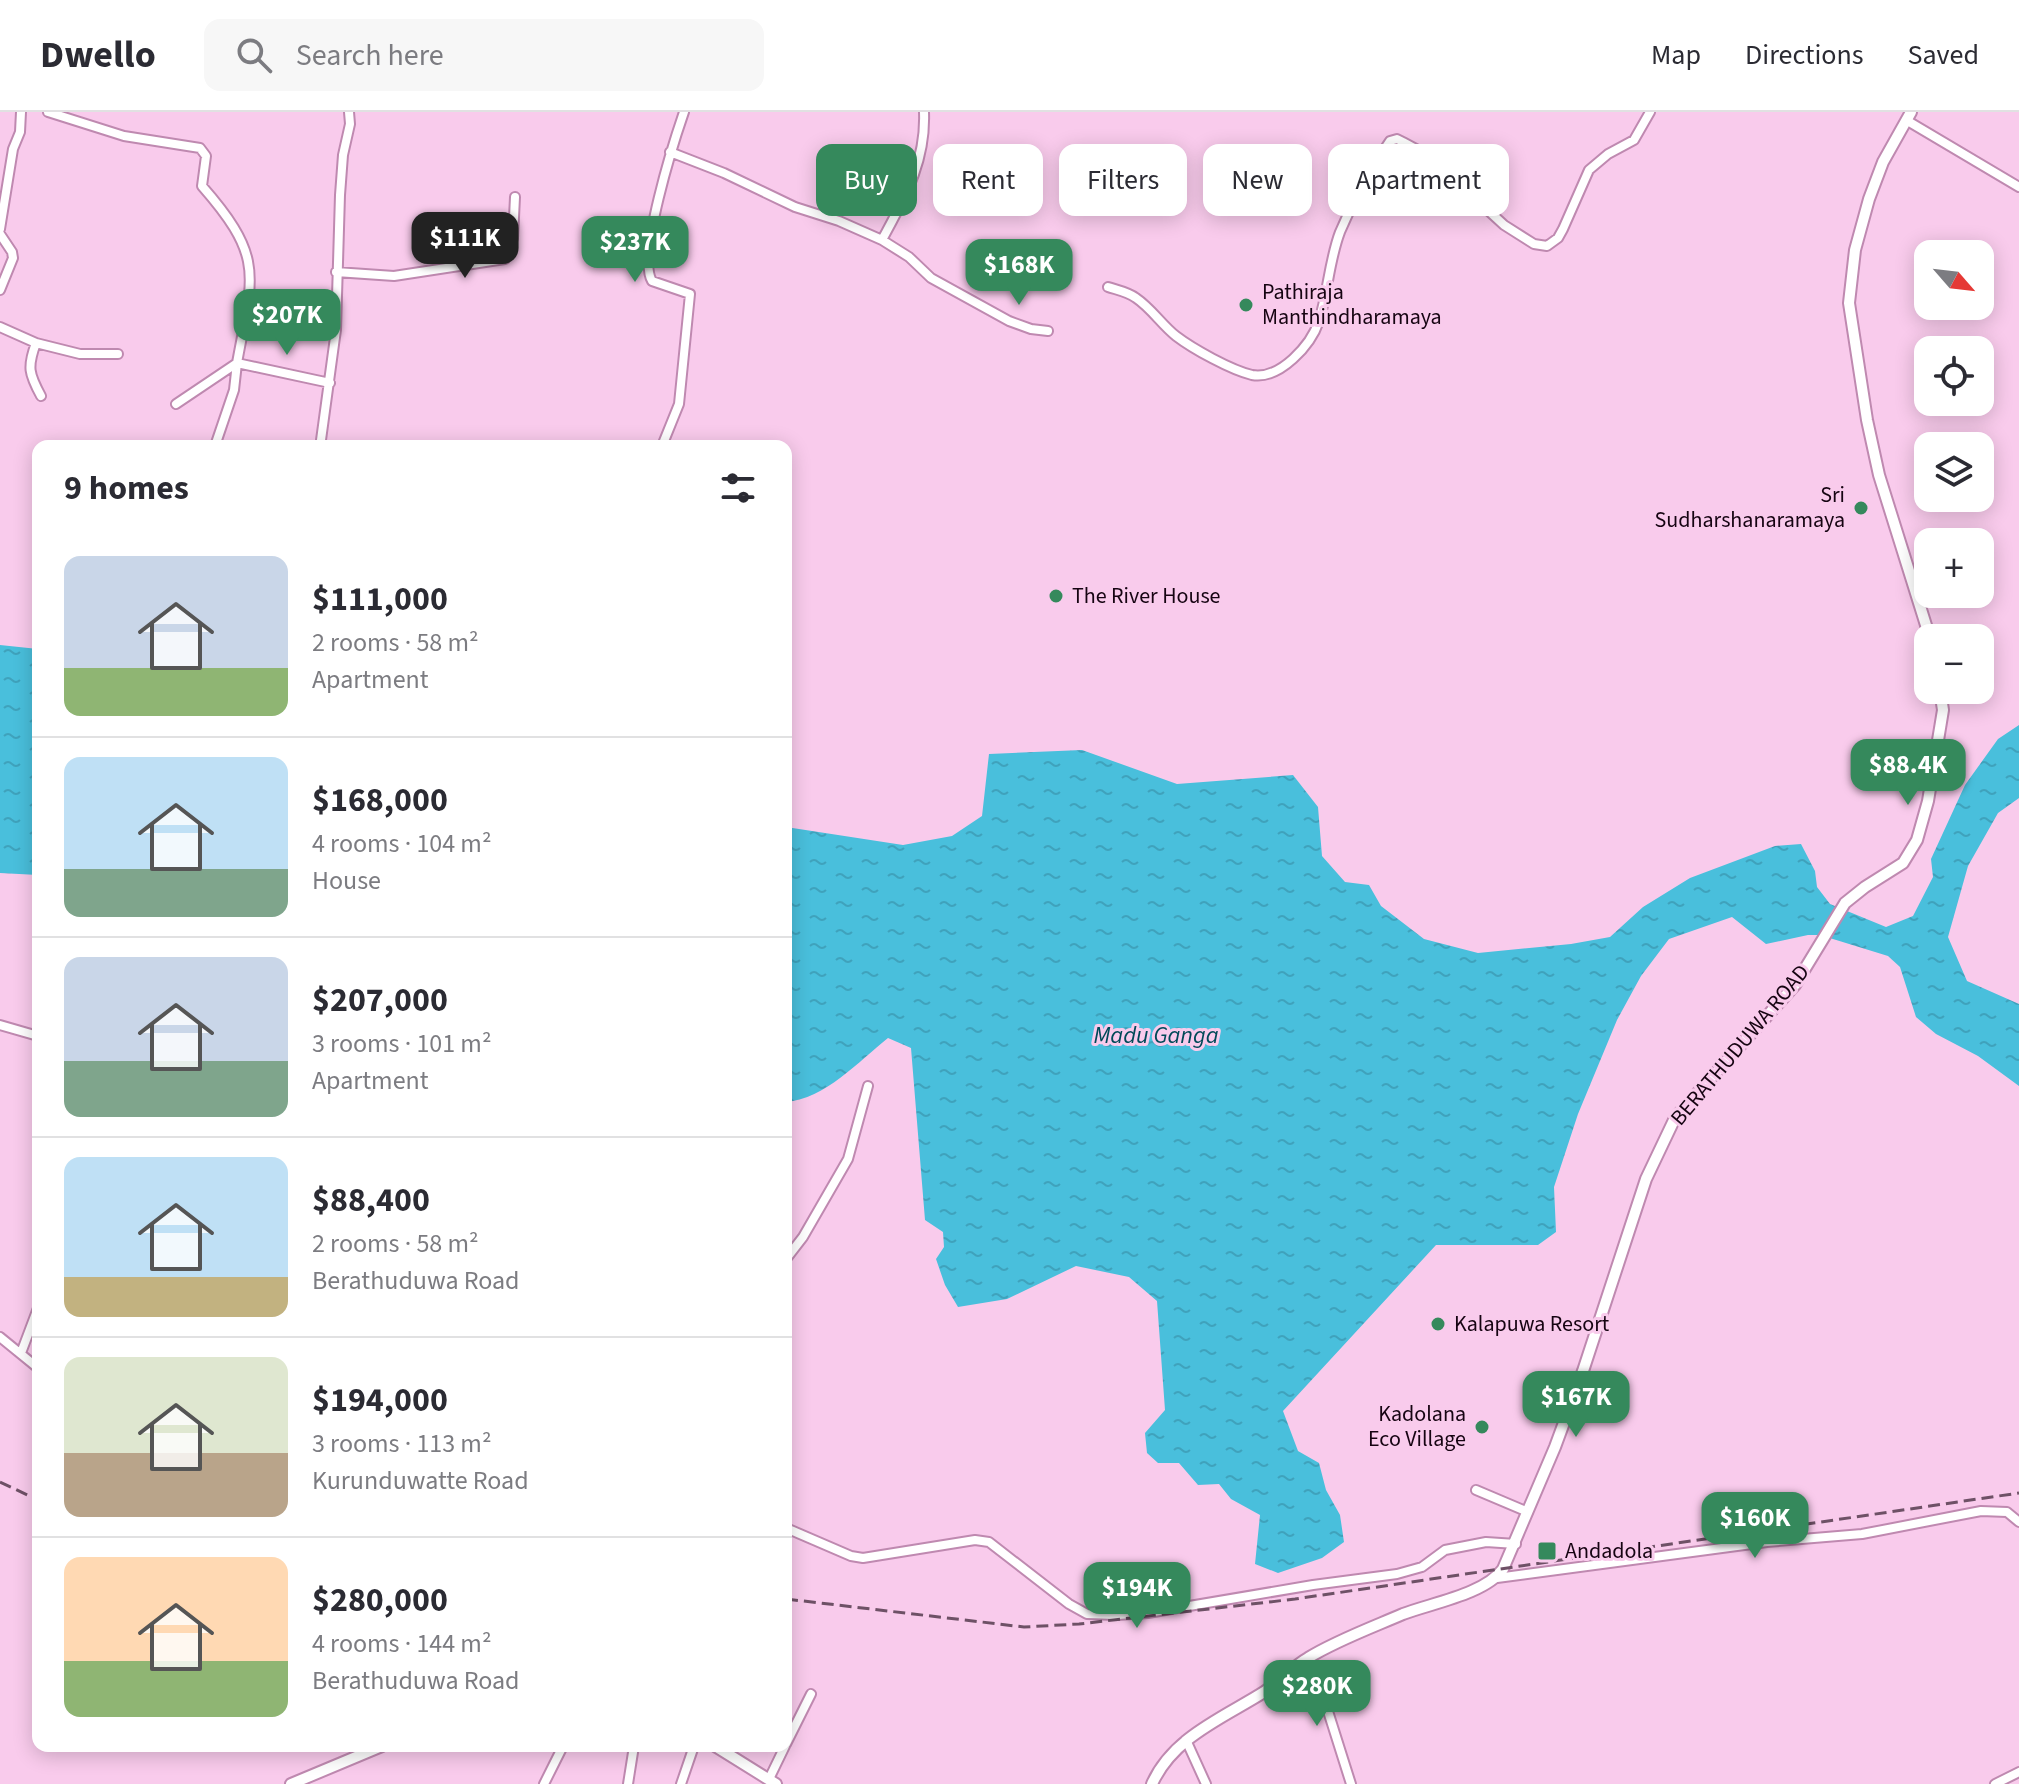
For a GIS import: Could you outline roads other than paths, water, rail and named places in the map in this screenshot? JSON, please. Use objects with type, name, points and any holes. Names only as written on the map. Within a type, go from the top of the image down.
[{"type":"street","points":[[0,290],[13,258],[0,232],[13,149],[20,132],[21,112]]},
{"type":"street","points":[[48,112],[124,136],[200,148],[206,156],[202,186],[236,229],[247,251],[251,271],[250,295],[234,390],[217,440]]},
{"type":"street","points":[[321,440],[337,302],[341,182],[349,112]]},
{"type":"street","points":[[664,440],[679,404],[690,294],[652,281],[648,275],[670,152],[684,112]]},
{"type":"street","points":[[882,240],[908,191],[924,144],[924,112]]},
{"type":"street","points":[[1108,287],[1134,296],[1176,336],[1226,364],[1253,375],[1273,373],[1312,336],[1340,232],[1390,141],[1397,139],[1455,170],[1479,202],[1504,225],[1534,244],[1547,246],[1558,238],[1563,229],[1589,170],[1608,154],[1634,140],[1650,112]]},
{"type":"street","points":[[1926,624],[1879,475],[1867,420],[1849,303],[1855,250],[1883,162],[1908,116],[2019,187]]},
{"type":"street","points":[[670,152],[724,173],[774,199],[839,221],[882,240],[909,257],[931,278],[1009,321],[1048,331]]},
{"type":"street","points":[[336,272],[394,276],[505,259],[513,238],[515,197]]},
{"type":"street","points":[[0,327],[36,343],[80,354],[118,354]]},
{"type":"street","points":[[36,343],[28,363],[31,378],[41,396]]},
{"type":"street","points":[[176,404],[237,363],[330,383]]},
{"type":"street","name":"BERATHUDUWA ROAD","points":[[1497,1578],[1516,1544],[1583,1371],[1646,1179],[1661,1144],[1675,1118],[1795,985],[1845,903],[1903,863],[1917,840],[1928,801],[1942,704]]},
{"type":"street","points":[[0,1025],[32,1034]]},
{"type":"street","points":[[792,1251],[848,1159],[868,1086]]},
{"type":"street","points":[[21,1353],[32,1324]]},
{"type":"street","points":[[0,1337],[32,1363]]},
{"type":"street","points":[[1476,1490],[1528,1512]]},
{"type":"street","points":[[1152,1784],[1169,1756],[1186,1740],[1268,1690],[1306,1659],[1406,1613],[1497,1578],[1767,1542],[1862,1534],[1981,1511],[2007,1512],[2019,1522]]},
{"type":"street","points":[[792,1531],[851,1556],[863,1558],[975,1540],[989,1542],[1069,1604],[1087,1614],[1117,1615],[1148,1613],[1397,1574],[1422,1567],[1445,1550],[1486,1542],[1516,1544]]},
{"type":"street","points":[[1306,1659],[1321,1689],[1351,1784]]},
{"type":"street","points":[[792,1733],[811,1694]]},
{"type":"street","points":[[1186,1740],[1206,1784]]},
{"type":"street","points":[[291,1784],[368,1752]]},
{"type":"street","points":[[544,1784],[560,1752]]},
{"type":"street","points":[[628,1784],[633,1752]]},
{"type":"street","points":[[681,1784],[692,1752]]},
{"type":"street","points":[[724,1752],[772,1782],[783,1752]]},
{"type":"street","points":[[1995,1784],[2019,1772]]},
{"type":"water","points":[[0,645],[32,648],[32,875],[0,873]]},
{"type":"water","name":"Madu Ganga","points":[[2019,725],[2019,798],[1998,813],[1968,866],[1948,937],[1967,981],[2019,1004],[2019,1086],[1978,1056],[1936,1034],[1916,1017],[1900,967],[1888,956],[1820,935],[1766,944],[1732,917],[1669,939],[1641,976],[1617,1020],[1578,1114],[1554,1187],[1556,1232],[1538,1245],[1436,1245],[1283,1411],[1298,1451],[1319,1463],[1326,1490],[1340,1515],[1344,1542],[1322,1558],[1278,1573],[1255,1564],[1260,1515],[1231,1499],[1219,1484],[1198,1485],[1179,1463],[1158,1463],[1147,1453],[1145,1433],[1165,1410],[1157,1301],[1129,1277],[1076,1266],[1007,1299],[958,1307],[945,1285],[936,1259],[944,1247],[943,1232],[925,1220],[911,1048],[888,1038],[828,1086],[792,1101],[792,828],[903,845],[952,836],[982,816],[989,754],[1082,750],[1177,784],[1293,775],[1318,807],[1322,856],[1345,882],[1369,885],[1381,906],[1424,939],[1478,953],[1610,937],[1643,907],[1690,878],[1775,846],[1801,844],[1815,871],[1817,887],[1830,904],[1886,927],[1913,916],[1933,877],[1931,859],[1965,785],[1998,739]]},
{"type":"railway","points":[[0,1482],[32,1497]]},
{"type":"railway","points":[[792,1600],[1024,1627],[1079,1624],[1295,1599],[2019,1493]]},
{"type":"place","name":"Pathiraja Manthindharamaya","points":[[1246,305]]},
{"type":"place","name":"Sri Sudharshanaramaya","points":[[1861,508]]},
{"type":"place","name":"The River House","points":[[1056,596]]},
{"type":"place","name":"Kalapuwa Resort","points":[[1438,1324]]},
{"type":"place","name":"Kadolana Eco Village","points":[[1482,1427]]},
{"type":"place","name":"Andadola","points":[[1547,1551]]}]
